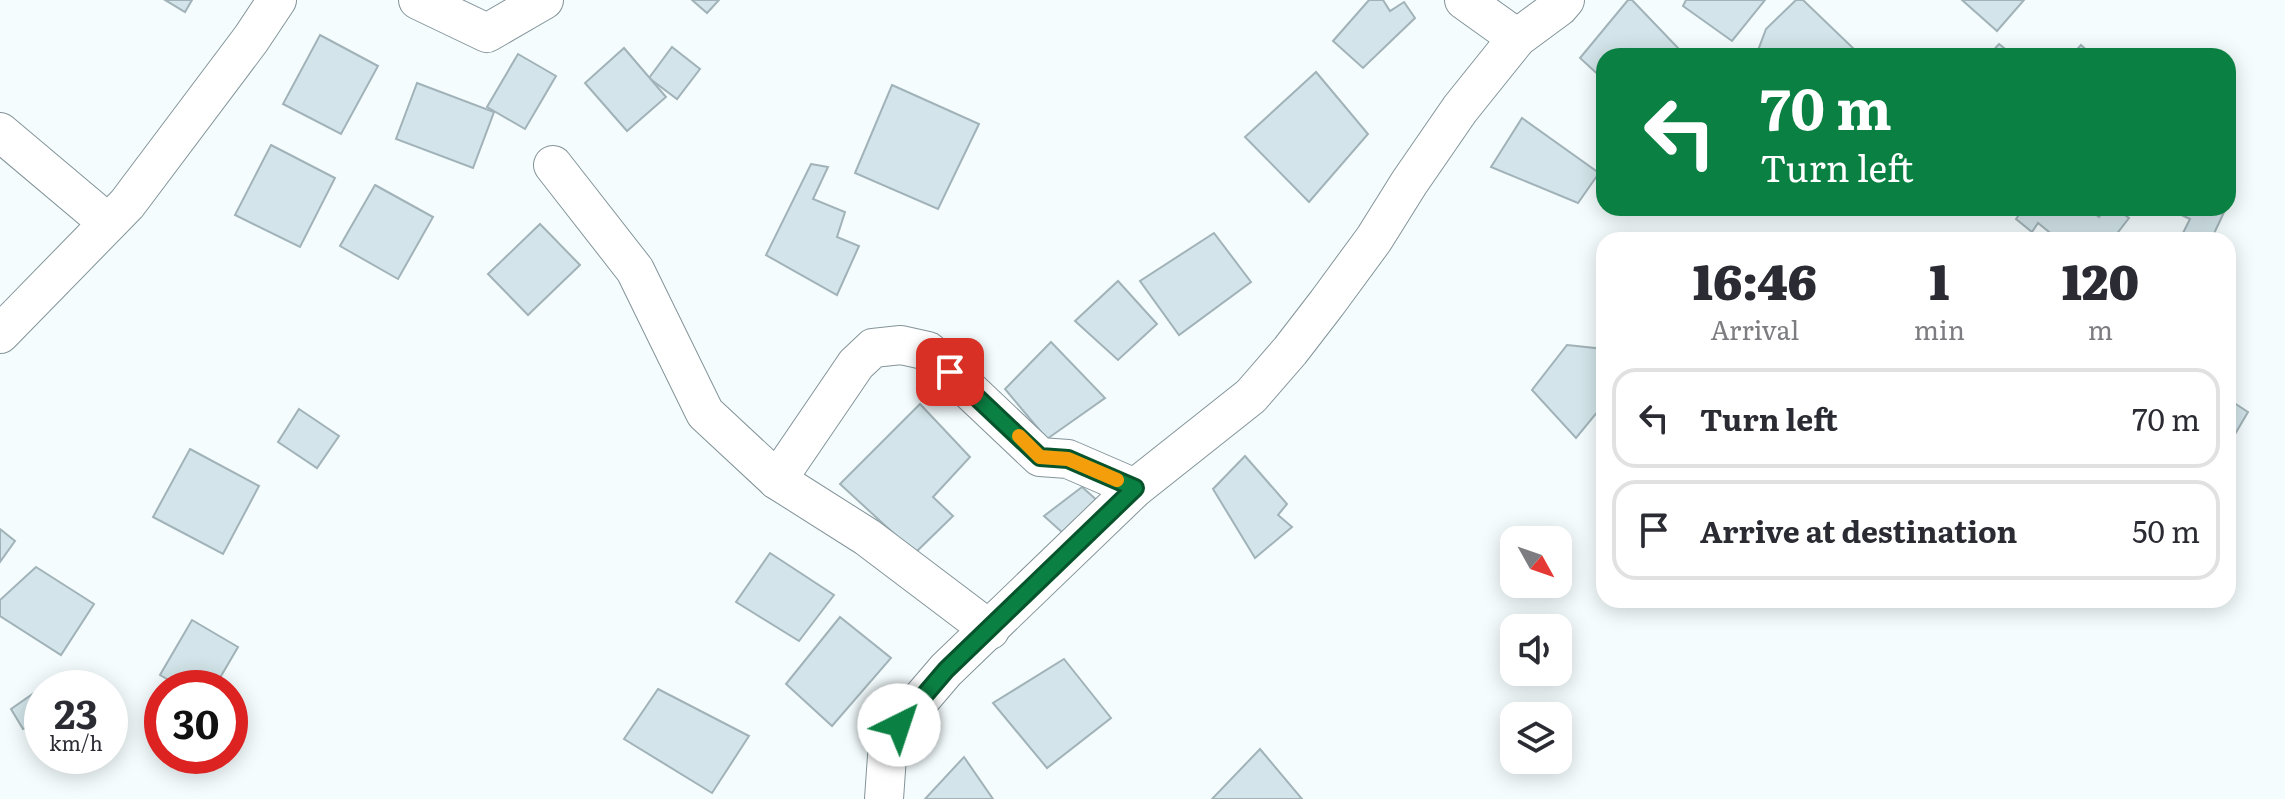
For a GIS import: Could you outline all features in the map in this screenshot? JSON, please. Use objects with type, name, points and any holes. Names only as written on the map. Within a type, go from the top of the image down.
[{"type":"street","points":[[0,334],[137,191],[277,0]]},
{"type":"street","points":[[418,0],[487,33],[544,0]]},
{"type":"street","points":[[1464,0],[1517,38]]},
{"type":"street","points":[[884,799],[887,756],[899,725],[946,670],[1135,488],[1251,396],[1290,351],[1374,239],[1460,109],[1517,38],[1565,0]]},
{"type":"street","points":[[0,132],[108,223]]},
{"type":"street","points":[[553,165],[635,270],[705,413],[777,480],[867,537],[990,630]]},
{"type":"street","points":[[777,480],[856,364],[873,348],[901,345],[928,351],[1040,457],[1068,459],[1135,488]]},
{"type":"building","points":[[165,0],[192,0],[185,12]]},
{"type":"building","points":[[692,0],[719,0],[707,13]]},
{"type":"building","points":[[1369,0],[1383,0],[1390,11],[1404,2],[1415,18],[1363,68],[1333,41]]},
{"type":"building","points":[[1628,0],[1632,0],[1678,48],[1596,48],[1596,73],[1580,58]]},
{"type":"building","points":[[1686,0],[1765,0],[1732,41],[1683,6]]},
{"type":"building","points":[[1796,0],[1803,0],[1853,48],[1759,48],[1766,29]]},
{"type":"building","points":[[1962,0],[2024,0],[1997,31]]},
{"type":"building","points":[[320,35],[378,66],[341,134],[283,104]]},
{"type":"building","points":[[672,47],[700,69],[677,99],[649,78]]},
{"type":"building","points":[[624,48],[666,97],[627,131],[585,83]]},
{"type":"building","points":[[518,54],[556,76],[525,129],[487,107]]},
{"type":"building","points":[[1316,72],[1368,134],[1309,202],[1245,137]]},
{"type":"building","points":[[417,83],[494,112],[473,168],[396,139]]},
{"type":"building","points":[[892,85],[979,124],[938,209],[855,173]]},
{"type":"building","points":[[1522,118],[1596,171],[1596,177],[1578,203],[1491,167]]},
{"type":"building","points":[[271,145],[335,178],[300,247],[235,215]]},
{"type":"building","points":[[811,164],[828,167],[813,199],[845,212],[837,237],[859,246],[837,295],[766,255]]},
{"type":"building","points":[[375,185],[433,217],[398,279],[340,246]]},
{"type":"building","points":[[2018,216],[2129,218],[2118,232],[2049,232],[2038,223],[2032,232],[2016,219]]},
{"type":"building","points":[[2184,216],[2222,216],[2215,232],[2184,232],[2190,219]]},
{"type":"building","points":[[540,224],[580,265],[528,315],[488,274]]},
{"type":"building","points":[[1214,233],[1251,282],[1179,335],[1140,281]]},
{"type":"building","points":[[1118,281],[1157,324],[1118,360],[1075,321]]},
{"type":"building","points":[[1051,342],[1105,398],[1047,439],[1005,389]]},
{"type":"building","points":[[1567,345],[1596,348],[1596,414],[1576,438],[1532,390]]},
{"type":"building","points":[[920,404],[970,457],[933,497],[953,516],[915,553],[840,484]]},
{"type":"building","points":[[2236,404],[2248,412],[2236,432]]},
{"type":"building","points":[[299,409],[339,436],[317,468],[278,442]]},
{"type":"building","points":[[190,449],[259,486],[223,554],[153,517]]},
{"type":"building","points":[[1245,456],[1287,504],[1278,515],[1292,527],[1255,558],[1213,489]]},
{"type":"building","points":[[1082,487],[1099,502],[1064,534],[1044,516]]},
{"type":"building","points":[[0,529],[15,541],[0,562]]},
{"type":"building","points":[[770,553],[834,595],[799,641],[736,602]]},
{"type":"building","points":[[36,567],[94,604],[61,655],[0,616],[0,600]]},
{"type":"building","points":[[840,617],[891,658],[832,726],[786,684]]},
{"type":"building","points":[[192,620],[238,647],[225,670],[163,670]]},
{"type":"building","points":[[1064,659],[1111,718],[1047,768],[993,703]]},
{"type":"building","points":[[658,689],[749,736],[712,793],[624,739]]},
{"type":"building","points":[[24,700],[24,729],[23,729],[11,709]]},
{"type":"building","points":[[1260,749],[1302,799],[1212,799]]},
{"type":"building","points":[[964,757],[993,799],[925,799]]},
{"type":"slow traffic","points":[[1019,436],[1040,457],[1068,459],[1117,480]]},
{"type":"route","points":[[899,725],[946,670],[1135,488],[1068,459],[1040,457],[950,372]]}]
